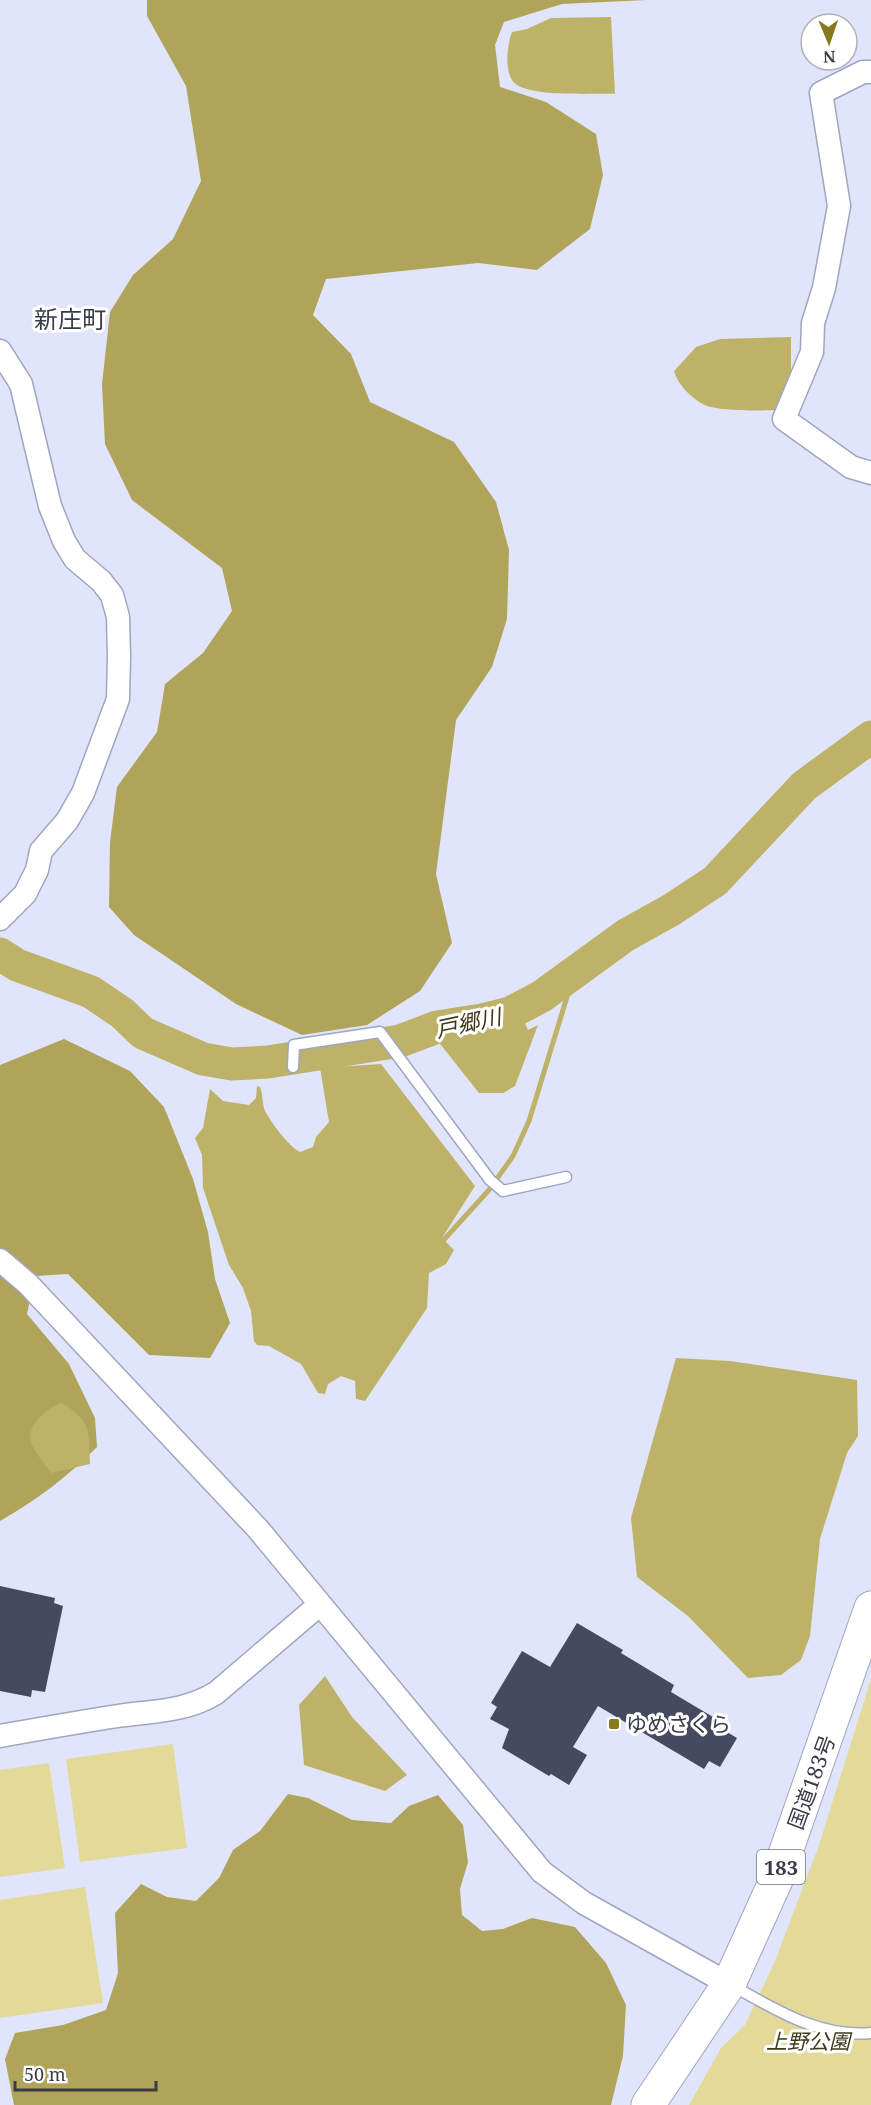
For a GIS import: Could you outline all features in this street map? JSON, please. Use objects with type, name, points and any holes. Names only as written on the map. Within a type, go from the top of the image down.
[{"type":"highway","name":"国道183号","points":[[648,2105],[729,1984],[776,1880],[871,1608]]},
{"type":"street","points":[[871,72],[863,72],[821,93],[839,206],[824,288],[813,323],[812,352],[784,419],[851,467],[871,473]]},
{"type":"street","points":[[0,351],[21,384],[50,506],[64,541],[75,559],[101,581],[112,595],[118,617],[119,657],[118,699],[84,792],[67,821],[41,851],[37,870],[25,894],[0,919]]},
{"type":"street","points":[[0,1260],[28,1284],[258,1529],[542,1872],[584,1903],[729,1984]]},
{"type":"street","points":[[0,1736],[175,1710],[200,1702],[216,1692],[319,1605]]},
{"type":"lane","points":[[293,1067],[294,1045],[380,1032],[490,1180],[503,1191],[532,1187],[566,1177]]},
{"type":"lane","points":[[729,1984],[807,2024],[831,2031],[871,2033]]},
{"type":"green space","name":"上野公園","points":[[871,1679],[871,2105],[689,2105],[721,2048],[745,2025],[775,1961],[819,1845]]},
{"type":"green space","points":[[173,1744],[187,1848],[80,1862],[66,1759]]},
{"type":"green space","points":[[49,1763],[65,1868],[0,1877],[0,1770]]},
{"type":"green space","points":[[85,1887],[103,2003],[0,2018],[0,1900]]},
{"type":"shaded area","points":[[147,0],[647,0],[562,4],[504,22],[495,45],[500,87],[546,102],[596,134],[603,175],[590,229],[537,270],[478,263],[326,279],[313,315],[351,354],[370,402],[454,442],[496,502],[509,550],[507,619],[492,667],[456,720],[436,874],[452,943],[420,991],[367,1025],[302,1035],[236,1004],[134,935],[109,907],[110,842],[117,787],[157,732],[165,684],[203,653],[232,611],[222,568],[132,500],[105,444],[102,384],[110,312],[133,275],[173,239],[201,181],[186,86],[147,16]]},
{"type":"shaded area","points":[[611,17],[615,94],[564,94],[537,91],[526,89],[513,81],[507,60],[512,32],[527,29],[551,18]]},
{"type":"shaded area","points":[[791,337],[791,409],[722,409],[705,405],[682,386],[674,371],[696,347],[720,339]]},
{"type":"shaded area","points":[[532,1014],[524,1021],[528,1030],[538,1025],[515,1086],[503,1093],[479,1093],[437,1040],[497,1027]]},
{"type":"shaded area","points":[[64,1039],[130,1071],[164,1107],[193,1179],[208,1232],[215,1279],[230,1323],[210,1358],[149,1355],[68,1274],[35,1276],[27,1314],[69,1364],[95,1418],[97,1447],[51,1487],[0,1521],[0,1065]]},
{"type":"shaded area","points":[[381,1064],[475,1186],[442,1238],[454,1250],[446,1264],[429,1273],[427,1308],[365,1401],[356,1399],[355,1381],[341,1376],[328,1384],[325,1394],[318,1393],[301,1364],[269,1346],[257,1345],[254,1341],[251,1311],[243,1288],[229,1265],[203,1188],[202,1155],[195,1138],[203,1128],[210,1089],[223,1101],[249,1105],[256,1098],[257,1086],[261,1090],[265,1111],[286,1140],[300,1152],[313,1147],[316,1137],[329,1122],[320,1068]]},
{"type":"shaded area","points":[[676,1358],[730,1361],[857,1380],[858,1436],[847,1453],[820,1539],[810,1636],[801,1660],[781,1675],[748,1678],[688,1616],[637,1577],[631,1518]]},
{"type":"shaded area","points":[[62,1403],[79,1416],[87,1428],[90,1464],[51,1473],[32,1445],[31,1431],[38,1418]]},
{"type":"shaded area","points":[[325,1676],[352,1717],[407,1775],[385,1791],[304,1765],[299,1705]]},
{"type":"shaded area","points":[[288,1794],[308,1798],[352,1820],[391,1823],[409,1806],[438,1795],[463,1825],[468,1862],[460,1889],[462,1915],[482,1931],[503,1929],[532,1918],[575,1927],[606,1963],[626,2005],[623,2056],[611,2105],[14,2105],[5,2059],[15,2033],[63,2025],[106,2010],[118,1973],[115,1913],[141,1884],[167,1897],[196,1901],[219,1878],[233,1850],[260,1831]]},
{"type":"building","points":[[0,1586],[55,1598],[54,1603],[63,1606],[45,1692],[32,1690],[31,1697],[0,1691]]},
{"type":"building","points":[[577,1623],[623,1650],[621,1653],[674,1685],[671,1692],[718,1720],[715,1725],[737,1738],[720,1767],[709,1761],[704,1769],[598,1706],[573,1747],[587,1755],[569,1785],[502,1748],[509,1729],[490,1719],[497,1707],[491,1703],[522,1651],[550,1667]]},
{"type":"waterway","name":"戸郷川","points":[[0,954],[17,965],[91,992],[122,1013],[143,1033],[203,1059],[232,1064],[268,1062],[400,1041],[437,1027],[510,1013],[542,996],[626,935],[671,910],[715,881],[804,786],[871,737]]},
{"type":"waterway","points":[[440,1244],[489,1190],[513,1156],[529,1121],[574,974]]},
{"type":"place","name":"ゆめさくら","points":[[614,1724]]},
{"type":"district","name":"新庄町","points":[[70,318]]}]
